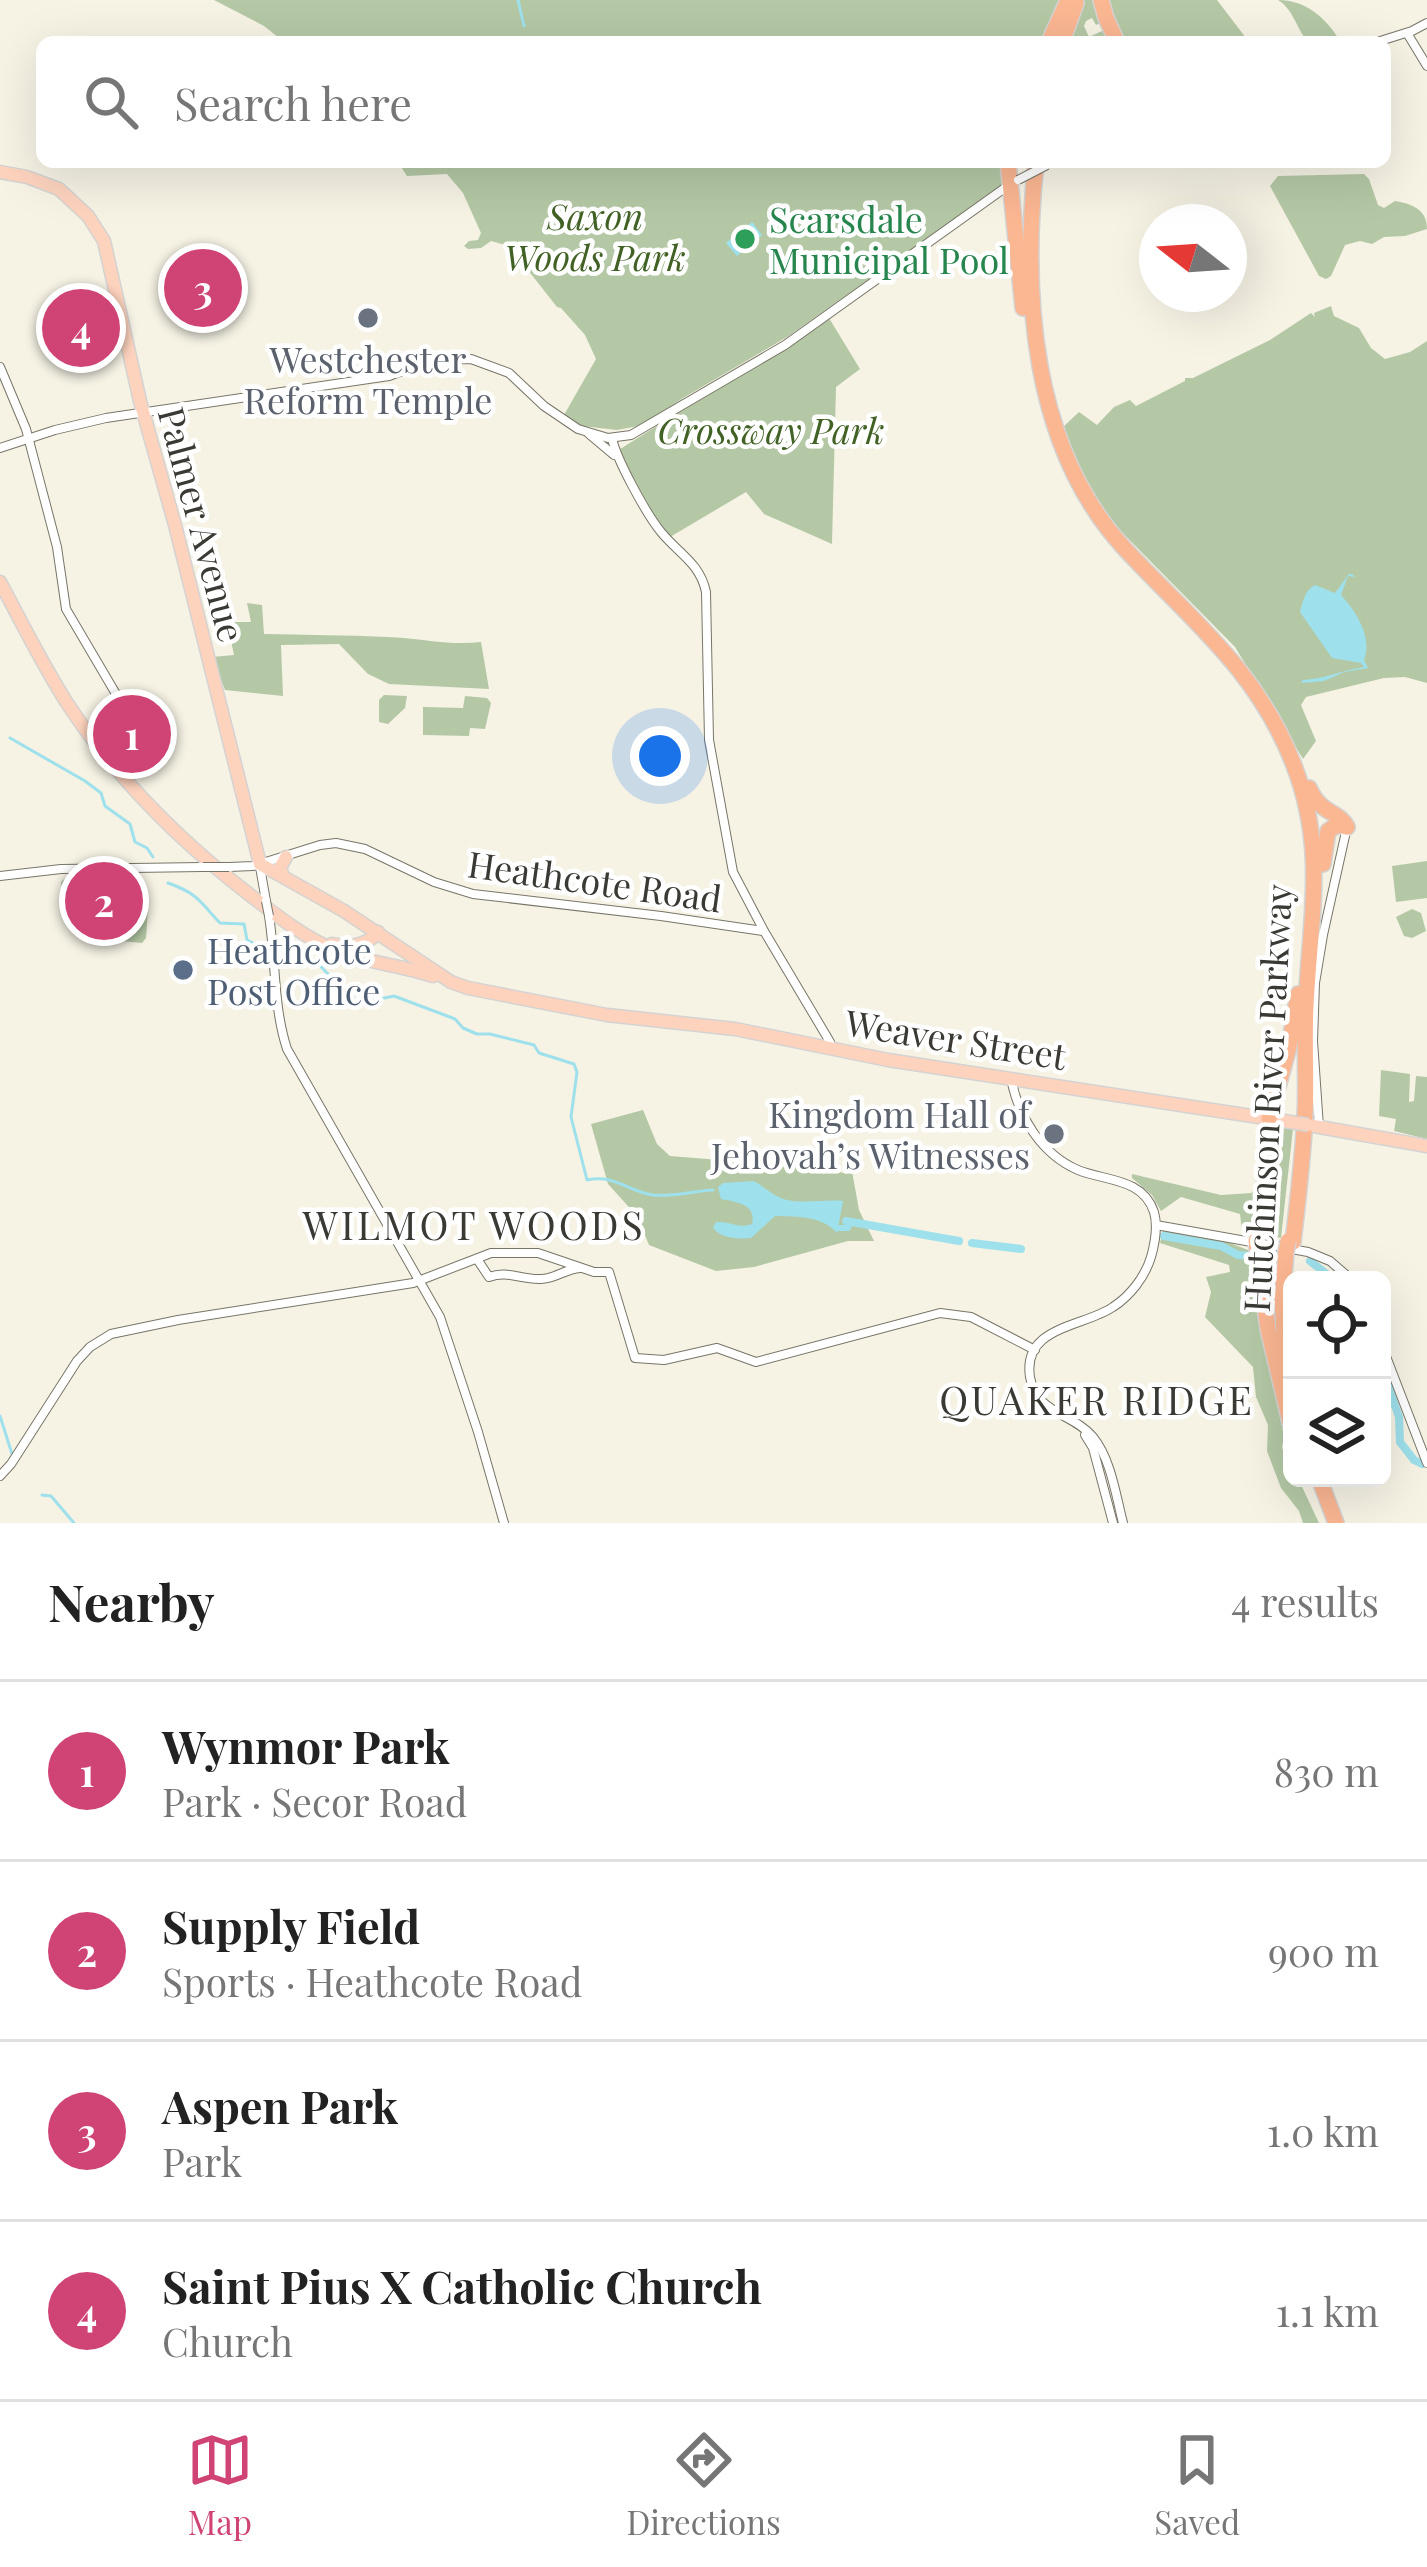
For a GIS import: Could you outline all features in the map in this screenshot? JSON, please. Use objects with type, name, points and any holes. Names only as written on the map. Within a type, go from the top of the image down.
[{"type":"highway","points":[[1058,36],[1072,0]]},
{"type":"highway","points":[[1101,0],[1115,36]]},
{"type":"highway","points":[[1010,168],[1024,318],[1032,346]]},
{"type":"highway","name":"Hutchinson River Parkway","points":[[1041,168],[1025,268],[1032,346],[1062,460],[1083,502],[1120,552],[1225,658],[1252,696],[1283,751],[1308,840],[1299,1144],[1283,1331],[1289,1379]]},
{"type":"highway","name":"Hutchinson River Parkway","points":[[1041,168],[1031,245],[1033,307],[1045,386],[1068,459],[1116,538],[1200,622],[1244,675],[1281,735],[1307,808],[1316,871],[1304,1145],[1289,1271]]},
{"type":"highway","points":[[1244,675],[1288,740],[1316,802],[1347,827]]},
{"type":"highway","points":[[1309,968],[1325,838],[1335,825],[1347,827]]},
{"type":"highway","points":[[1269,1119],[1291,1041],[1305,950]]},
{"type":"highway","points":[[1256,1241],[1283,1392]]},
{"type":"highway","points":[[1316,1487],[1332,1523]]},
{"type":"main road","name":"Palmer Avenue","points":[[0,172],[41,181],[67,194],[104,241],[142,412],[260,864]]},
{"type":"main road","points":[[0,582],[68,703],[124,777],[234,883],[334,950],[451,982]]},
{"type":"main road","points":[[283,876],[280,868],[286,857]]},
{"type":"main road","name":"Weaver Street","points":[[260,864],[344,911],[451,982],[476,989],[607,1015],[805,1041],[987,1075],[1013,1085],[1269,1119],[1427,1146]]},
{"type":"main road","name":"Weaver Street","points":[[375,934],[476,989]]},
{"type":"main road","points":[[319,941],[342,946],[375,934]]},
{"type":"main road","points":[[375,934],[364,946],[377,963]]},
{"type":"street","points":[[1391,38],[1427,23]]},
{"type":"street","points":[[1407,33],[1427,66]]},
{"type":"street","points":[[616,458],[622,443],[785,345],[1035,168]]},
{"type":"street","points":[[0,448],[84,422],[389,376],[432,360],[456,357],[509,373],[560,419],[588,434],[616,458],[657,527],[698,570],[705,586],[709,740],[734,872],[831,1049]]},
{"type":"street","points":[[0,367],[28,438],[57,547],[66,609],[116,694],[146,715]]},
{"type":"street","points":[[588,434],[612,438],[641,431]]},
{"type":"street","points":[[612,438],[616,458]]},
{"type":"street","points":[[1308,1125],[1315,983],[1347,827]]},
{"type":"street","name":"Heathcote Road","points":[[0,876],[61,869],[260,864],[336,843],[365,849],[434,882],[473,894],[764,932]]},
{"type":"street","name":"Palmer Avenue","points":[[260,864],[279,1021],[291,1059],[421,1281],[447,1335],[504,1523]]},
{"type":"street","points":[[805,1041],[816,1037],[820,1028]]},
{"type":"street","points":[[1013,1085],[1033,1133],[1056,1157],[1083,1172],[1130,1185],[1169,1227]]},
{"type":"street","points":[[1123,1523],[1096,1440],[1084,1427],[1048,1408],[1036,1394],[1030,1370],[1035,1350],[1054,1331],[1116,1306],[1142,1278],[1154,1241],[1153,1211]]},
{"type":"street","points":[[1156,1226],[1319,1255],[1344,1271]]},
{"type":"street","points":[[1154,1241],[1169,1227]]},
{"type":"street","points":[[0,1476],[77,1361],[111,1334],[421,1281],[491,1253],[538,1253],[598,1273],[609,1271],[635,1358],[664,1360],[717,1348],[756,1362],[940,1313],[971,1317],[1035,1350]]},
{"type":"street","points":[[477,1259],[489,1277],[505,1273],[544,1280],[582,1268]]},
{"type":"street","points":[[1391,1369],[1427,1463]]},
{"type":"street","points":[[1066,1418],[1093,1448],[1113,1523]]},
{"type":"green space","points":[[214,0],[1062,0],[1048,36],[276,36]]},
{"type":"green space","points":[[1082,0],[1099,0],[1104,21],[1096,25],[1092,18],[1086,21],[1089,36],[1068,36]]},
{"type":"green space","points":[[1104,0],[1217,0],[1244,36],[1117,36]]},
{"type":"green space","points":[[1278,0],[1313,11],[1337,36],[1304,36]]},
{"type":"green space","name":"Saxon Woods Park","points":[[402,168],[1003,168],[1004,184],[787,337],[644,425],[617,430],[582,426],[564,415],[596,359],[585,335],[509,246],[491,241],[481,248],[464,246],[478,240],[481,233],[463,193],[447,174],[407,176]]},
{"type":"green space","points":[[1364,174],[1378,205],[1384,208],[1395,201],[1413,206],[1421,212],[1427,229],[1372,244],[1345,245],[1326,279],[1319,276],[1270,186],[1278,176]]},
{"type":"green space","points":[[224,255],[237,311],[179,319],[169,266]]},
{"type":"green space","points":[[1331,306],[1334,316],[1359,328],[1371,348],[1385,359],[1427,341],[1427,683],[1384,678],[1306,697],[1301,705],[1316,741],[1303,759],[1235,647],[1100,510],[1077,471],[1063,427],[1079,412],[1097,425],[1114,407],[1130,400],[1136,406]]},
{"type":"green space","name":"Crossway Park","points":[[829,318],[860,369],[836,387],[832,544],[764,514],[746,492],[670,537],[617,451]]},
{"type":"green space","points":[[247,603],[262,605],[264,634],[481,642],[489,689],[389,684],[368,674],[339,644],[281,645],[283,696],[225,690],[212,657],[234,655],[227,622],[251,622]]},
{"type":"green space","points":[[384,695],[407,696],[405,708],[388,724],[379,722],[379,700]]},
{"type":"green space","points":[[465,696],[487,698],[491,703],[485,729],[470,728],[469,736],[423,735],[423,707],[463,708]]},
{"type":"green space","points":[[1427,861],[1427,898],[1396,902],[1392,866]]},
{"type":"green space","points":[[65,878],[144,885],[146,938],[142,943],[110,940],[113,920],[63,917],[61,882]]},
{"type":"green space","points":[[1412,909],[1421,913],[1426,931],[1412,938],[1404,936],[1396,917]]},
{"type":"green space","points":[[1381,1070],[1410,1074],[1409,1102],[1414,1101],[1416,1076],[1427,1077],[1427,1139],[1394,1131],[1396,1119],[1379,1116]]},
{"type":"green space","points":[[643,1110],[657,1144],[670,1156],[852,1171],[859,1210],[874,1241],[848,1241],[754,1267],[716,1271],[649,1245],[637,1216],[608,1184],[591,1124]]},
{"type":"green space","points":[[1260,1122],[1293,1129],[1281,1238],[1242,1231],[1240,1214],[1181,1197],[1161,1211],[1152,1195],[1132,1178],[1132,1174],[1221,1195],[1252,1193],[1264,1155]]},
{"type":"green space","points":[[1163,1231],[1225,1241],[1248,1250],[1275,1375],[1283,1432],[1283,1487],[1302,1487],[1319,1523],[1303,1523],[1281,1488],[1267,1451],[1268,1425],[1256,1397],[1253,1367],[1205,1317],[1211,1292],[1206,1277],[1230,1272],[1229,1265],[1160,1243]]},
{"type":"water","name":"Scarsdale Municipal Pool","points":[[752,222],[762,235],[737,256],[726,243]]},
{"type":"water","points":[[1349,574],[1355,577],[1348,576],[1341,595],[1362,625],[1368,668],[1301,683],[1303,680],[1364,667],[1332,658],[1300,612],[1312,587],[1335,593]]},
{"type":"water","points":[[754,1181],[787,1200],[843,1201],[837,1233],[816,1220],[775,1216],[751,1238],[717,1232],[716,1222],[747,1225],[753,1217],[744,1205],[721,1199],[718,1187]]},
{"type":"waterway","points":[[518,0],[524,26]]},
{"type":"waterway","points":[[10,738],[101,793],[105,806],[130,824],[135,842],[153,857]]},
{"type":"waterway","points":[[168,883],[193,895],[220,923],[244,924],[247,940],[262,948]]},
{"type":"waterway","points":[[285,944],[313,959],[354,1001],[394,996],[455,1019],[477,1034],[534,1045],[539,1053],[574,1064],[571,1117],[587,1180],[605,1179],[653,1195],[713,1190]]},
{"type":"waterway","points":[[846,1221],[959,1241]]},
{"type":"waterway","points":[[838,1228],[848,1228],[850,1223]]},
{"type":"waterway","points":[[1164,1236],[1251,1256]]},
{"type":"waterway","points":[[972,1243],[1021,1249]]},
{"type":"waterway","points":[[1260,1255],[1280,1255]]},
{"type":"waterway","points":[[1310,1261],[1323,1271]]},
{"type":"waterway","points":[[1386,1379],[1399,1417],[1400,1442],[1422,1464]]},
{"type":"waterway","points":[[0,1416],[12,1454]]},
{"type":"waterway","points":[[42,1495],[51,1496],[74,1523]]},
{"type":"place","name":"Scarsdale Municipal Pool","points":[[745,239]]},
{"type":"place","name":"Aspen Park","points":[[203,288]]},
{"type":"place","name":"Westchester Reform Temple","points":[[368,318]]},
{"type":"place","name":"Saint Pius X Catholic Church","points":[[81,328]]},
{"type":"place","name":"Wynmor Park","points":[[132,734]]},
{"type":"place","name":"Supply Field","points":[[104,901]]},
{"type":"place","name":"Heathcote Post Office","points":[[183,970]]},
{"type":"place","name":"Kingdom Hall of Jehovah’s Witnesses","points":[[1054,1134]]},
{"type":"district","name":"WILMOT WOODS","points":[[474,1224]]},
{"type":"district","name":"QUAKER RIDGE","points":[[1097,1399]]}]
